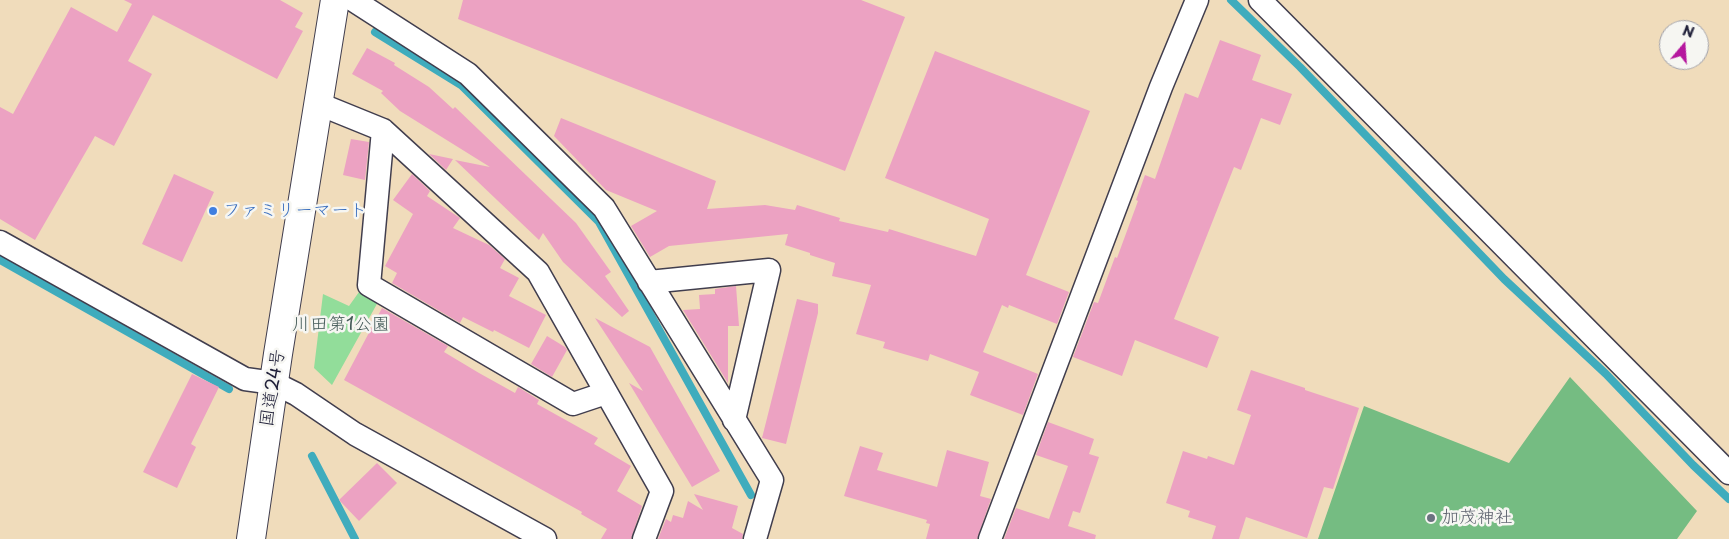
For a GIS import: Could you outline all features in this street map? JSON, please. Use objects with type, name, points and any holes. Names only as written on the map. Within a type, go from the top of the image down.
[{"type":"highway","name":"国道24号","points":[[251,539],[335,0]]},
{"type":"street","points":[[353,0],[468,74],[604,208],[772,480],[755,539]]},
{"type":"street","points":[[990,539],[1161,87],[1197,0]]},
{"type":"street","points":[[1260,0],[1729,473]]},
{"type":"street","points":[[318,104],[383,130],[538,272],[662,491],[644,539]]},
{"type":"street","points":[[383,130],[369,285],[573,404],[606,393]]},
{"type":"street","points":[[0,242],[245,379],[274,383],[296,394],[355,434],[545,539]]},
{"type":"street","points":[[649,282],[770,270],[734,420]]},
{"type":"green space","name":"川田第1公園","points":[[359,292],[378,302],[332,385],[314,368],[323,294],[349,306]]},
{"type":"green space","points":[[1570,377],[1697,511],[1677,539],[1318,539],[1364,406],[1509,463]]},
{"type":"building","points":[[124,0],[280,0],[303,13],[295,27],[303,31],[277,79],[153,15],[128,61],[152,74],[114,146],[95,136],[35,240],[0,219],[0,107],[13,114],[71,7],[117,32],[132,4]]},
{"type":"building","points":[[463,0],[861,0],[905,17],[845,171],[458,19]]},
{"type":"building","points":[[1220,40],[1261,55],[1252,80],[1292,94],[1280,125],[1261,118],[1241,170],[1234,167],[1174,319],[1219,337],[1207,368],[1135,340],[1122,376],[1073,357],[1094,302],[1098,303],[1115,257],[1117,258],[1138,201],[1136,200],[1145,175],[1155,179],[1185,93],[1198,98]]},
{"type":"building","points":[[367,48],[395,63],[394,65],[429,87],[453,109],[455,107],[576,223],[611,272],[605,276],[629,311],[622,317],[563,262],[543,233],[539,240],[455,160],[490,167],[400,111],[381,93],[383,91],[352,74]]},
{"type":"building","points":[[935,51],[1090,111],[1026,275],[1069,292],[1057,324],[1009,305],[1008,308],[1002,305],[983,352],[1038,374],[1023,415],[970,395],[979,372],[930,354],[928,361],[883,348],[885,342],[856,334],[871,285],[832,276],[835,263],[785,245],[788,234],[669,246],[650,257],[631,226],[657,211],[606,190],[554,136],[561,118],[716,181],[707,209],[765,205],[795,210],[797,205],[840,218],[839,221],[888,232],[889,229],[976,256],[989,219],[885,178]]},
{"type":"building","points":[[351,139],[369,142],[365,180],[343,175]]},
{"type":"building","points":[[429,154],[453,159],[446,170]]},
{"type":"building","points":[[174,174],[214,192],[182,262],[142,244]]},
{"type":"building","points":[[412,174],[430,191],[427,196],[460,218],[453,228],[489,245],[505,259],[500,268],[519,278],[509,296],[546,315],[529,348],[463,317],[460,323],[392,283],[397,273],[385,266],[413,214],[393,200]]},
{"type":"building","points":[[736,286],[739,326],[728,326],[728,383],[683,310],[700,309],[699,295],[715,294],[715,289]]},
{"type":"building","points":[[797,299],[818,304],[818,313],[786,444],[762,438]]},
{"type":"building","points":[[382,308],[448,346],[444,352],[479,373],[515,393],[518,387],[539,400],[537,404],[598,438],[594,444],[631,466],[617,491],[642,506],[631,539],[601,539],[607,529],[581,514],[582,512],[344,380]]},
{"type":"building","points":[[595,318],[650,347],[720,471],[692,487],[629,383],[643,391]]},
{"type":"building","points":[[547,336],[567,350],[552,377],[531,364]]},
{"type":"building","points":[[1251,370],[1359,408],[1333,489],[1324,487],[1307,538],[1246,517],[1239,539],[1212,539],[1216,526],[1188,517],[1190,511],[1166,503],[1183,451],[1207,459],[1208,456],[1234,465],[1251,415],[1237,410]]},
{"type":"building","points":[[192,374],[219,387],[191,444],[196,447],[177,488],[143,472]]},
{"type":"building","points":[[1048,422],[1094,439],[1089,454],[1099,457],[1080,513],[1073,511],[1068,526],[1096,535],[1095,539],[1004,539],[1016,508],[1049,519],[1068,466],[1036,455]]},
{"type":"building","points":[[860,446],[883,453],[877,470],[937,487],[947,450],[989,462],[980,496],[991,499],[977,539],[926,539],[930,524],[926,523],[927,520],[844,496]]},
{"type":"building","points":[[377,463],[397,483],[359,521],[339,500]]},
{"type":"building","points":[[694,494],[738,506],[732,528],[743,534],[742,539],[658,539],[666,519],[671,522],[673,515],[683,518],[688,501],[703,510]]},
{"type":"waterway","points":[[1231,0],[1300,67],[1504,279],[1606,374],[1693,465],[1729,499]]},
{"type":"waterway","points":[[375,32],[461,85],[599,222],[751,495]]},
{"type":"waterway","points":[[0,260],[229,389]]},
{"type":"waterway","points":[[312,456],[355,539]]},
{"type":"place","name":"ファミリーマート","points":[[213,211]]},
{"type":"place","name":"加茂神社","points":[[1431,518]]}]
